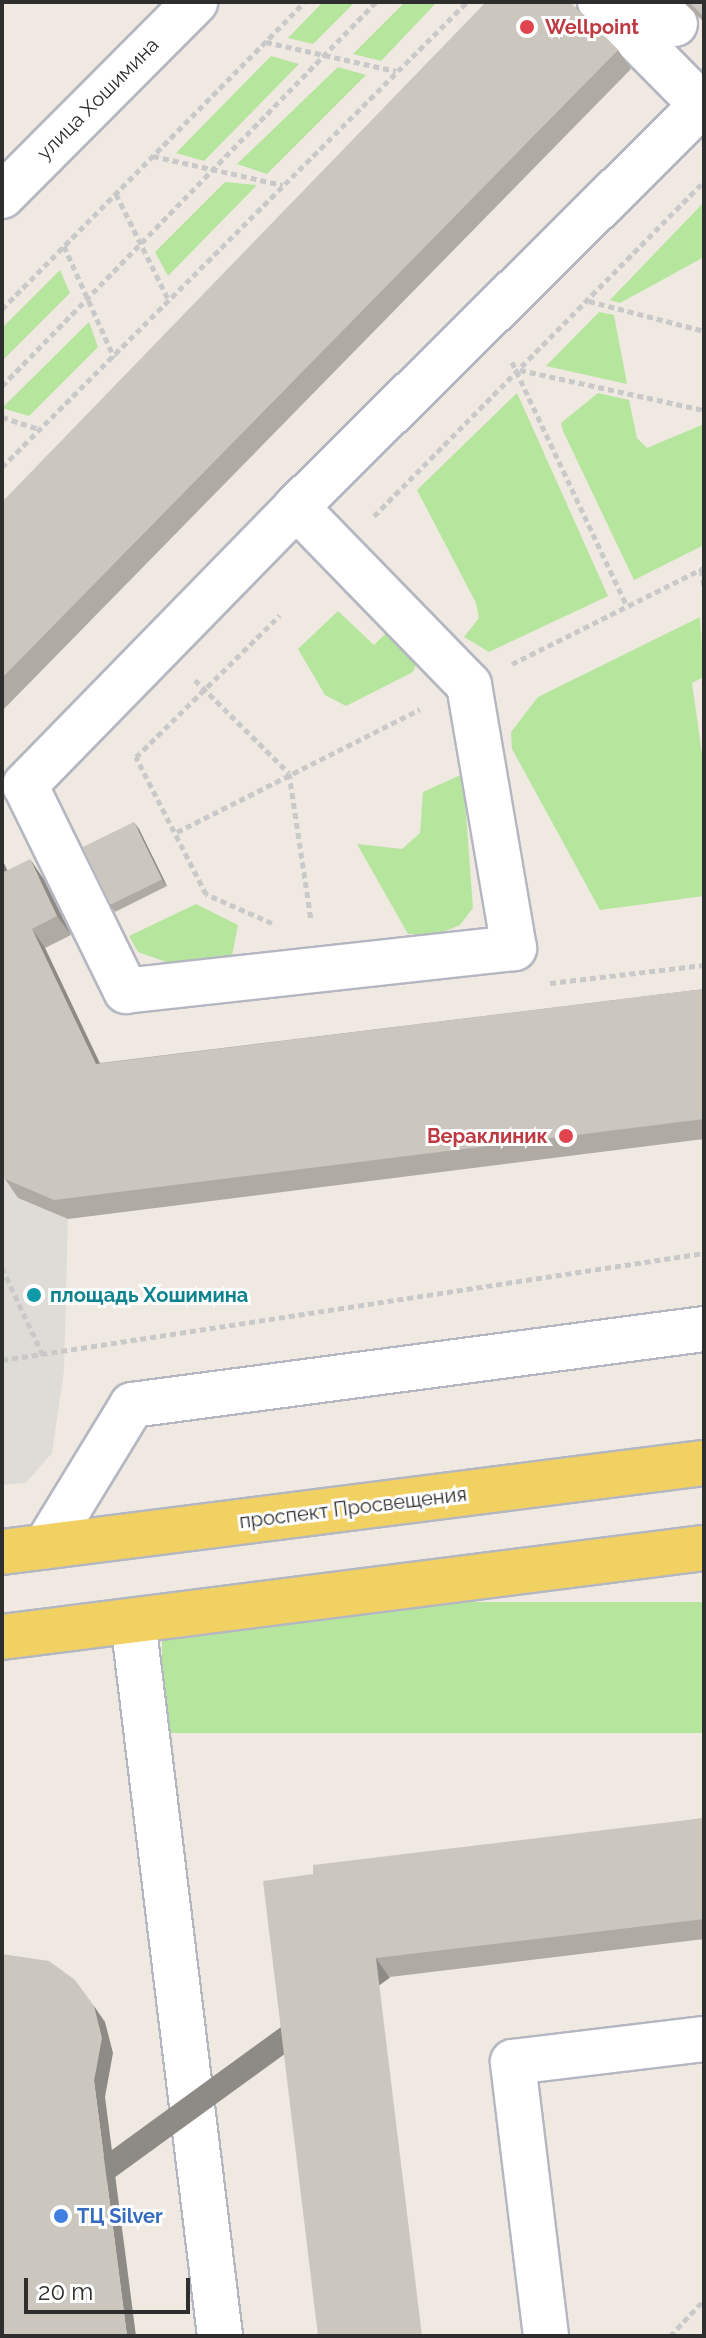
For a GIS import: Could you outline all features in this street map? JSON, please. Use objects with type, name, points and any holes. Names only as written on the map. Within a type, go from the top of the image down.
[{"type":"main road","name":"проспект Просвещения","points":[[2,1552],[704,1463]]},
{"type":"main road","points":[[2,1637],[704,1548]]},
{"type":"street","name":"улица Хошимина","points":[[2,196],[195,2]]},
{"type":"street","points":[[296,507],[469,685],[514,948],[314,955],[126,991],[25,785],[296,507],[703,106],[600,2]]},
{"type":"street","points":[[46,1546],[132,1405],[704,1329]]},
{"type":"street","points":[[133,1621],[220,2336]]},
{"type":"street","points":[[546,2336],[513,2062],[704,2039]]},
{"type":"path","points":[[2,309],[305,2]]},
{"type":"path","points":[[2,386],[376,2]]},
{"type":"path","points":[[2,467],[467,2]]},
{"type":"path","points":[[265,42],[397,72]]},
{"type":"path","points":[[153,156],[284,185]]},
{"type":"path","points":[[363,527],[589,301],[704,180]]},
{"type":"path","points":[[116,194],[169,301]]},
{"type":"path","points":[[64,246],[114,357]]},
{"type":"path","points":[[589,301],[704,331]]},
{"type":"path","points":[[479,327],[520,370],[627,606]]},
{"type":"path","points":[[520,370],[704,410]]},
{"type":"path","points":[[2,417],[40,429]]},
{"type":"path","points":[[177,832],[289,773],[703,569],[704,586]]},
{"type":"path","points":[[280,615],[136,757],[206,894],[314,955]]},
{"type":"path","points":[[159,648],[289,773],[314,955]]},
{"type":"path","points":[[2,1360],[704,1253]]},
{"type":"path","points":[[2,1269],[43,1355]]},
{"type":"path","points":[[670,2336],[704,2300]]},
{"type":"green space","points":[[323,2],[355,2],[313,44],[288,38]]},
{"type":"green space","points":[[405,2],[437,2],[381,61],[353,54]]},
{"type":"green space","points":[[271,56],[299,64],[204,161],[176,153]]},
{"type":"green space","points":[[338,67],[366,75],[267,174],[237,164]]},
{"type":"green space","points":[[225,182],[257,185],[168,276],[155,252]]},
{"type":"green space","points":[[704,202],[704,257],[620,303],[610,300]]},
{"type":"green space","points":[[60,270],[70,293],[2,361],[2,328]]},
{"type":"green space","points":[[599,312],[614,315],[627,384],[546,366]]},
{"type":"green space","points":[[89,322],[98,347],[29,416],[2,408]]},
{"type":"green space","points":[[517,393],[608,596],[489,652],[464,637],[479,618],[476,603],[417,490]]},
{"type":"green space","points":[[598,393],[629,400],[637,438],[647,448],[704,424],[704,545],[634,580],[561,423]]},
{"type":"green space","points":[[338,611],[374,645],[388,631],[417,662],[413,672],[346,706],[325,695],[298,649]]},
{"type":"green space","points":[[700,617],[704,677],[692,683],[704,768],[704,896],[600,910],[512,749],[511,732],[538,697]]},
{"type":"green space","points":[[463,774],[473,908],[460,925],[438,934],[408,934],[357,844],[402,849],[420,833],[423,792]]},
{"type":"green space","points":[[196,904],[238,925],[232,956],[172,964],[138,952],[129,936]]},
{"type":"green space","points":[[162,1602],[704,1602],[704,1733],[162,1733]]},
{"type":"shaded area","name":"площадь Хошимина","points":[[2,1170],[18,1198],[68,1219],[64,1371],[52,1453],[26,1483],[2,1485]]},
{"type":"building","points":[[486,2],[570,2],[618,50],[2,678],[2,502]]},
{"type":"building","points":[[689,2],[704,2],[704,17]]},
{"type":"building","points":[[134,822],[162,880],[111,905],[83,847]]},
{"type":"building","points":[[30,859],[57,916],[32,929],[96,1064],[704,989],[704,1119],[54,1200],[5,1179],[2,1173],[2,868],[4,872]]},
{"type":"building","points":[[704,1818],[704,1919],[376,1958],[422,2336],[318,2336],[263,1881],[313,1874],[313,1865]]},
{"type":"building","name":"ТЦ Silver","points":[[2,1954],[49,1961],[75,1980],[94,2006],[102,2038],[94,2081],[127,2336],[2,2336]]},
{"type":"place","name":"Wellpoint","points":[[527,27]]},
{"type":"place","name":"Вераклиник","points":[[566,1136]]},
{"type":"place","name":"площадь Хошимина","points":[[34,1295]]},
{"type":"place","name":"ТЦ Silver","points":[[61,2216]]}]
